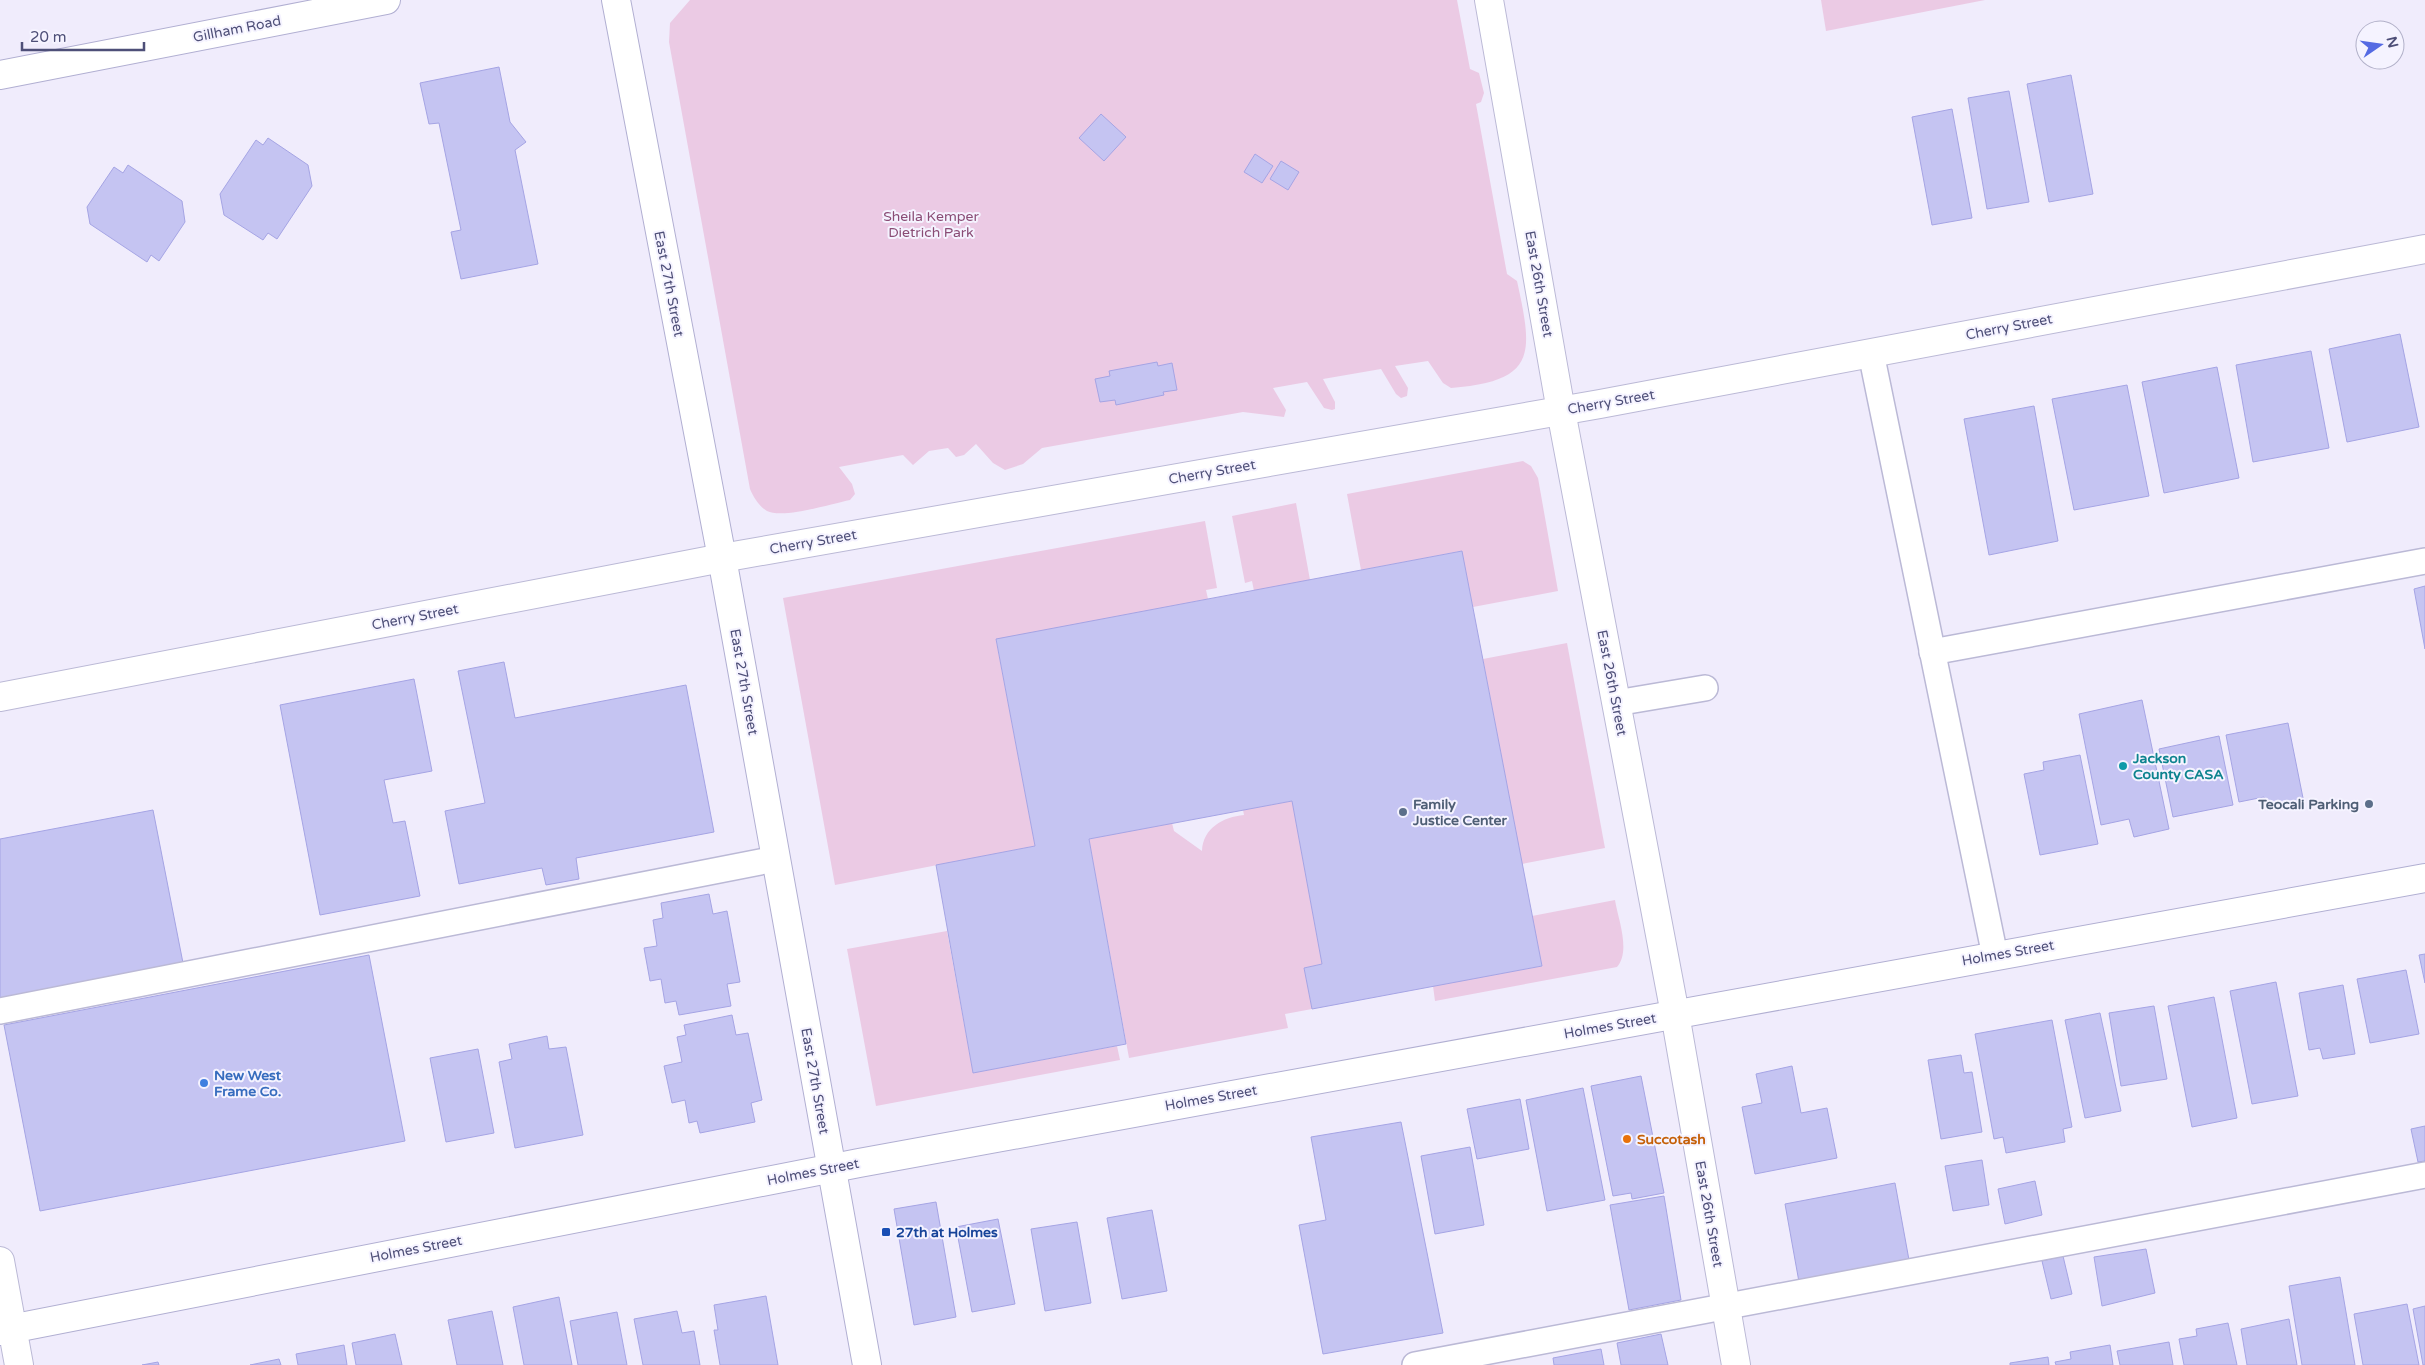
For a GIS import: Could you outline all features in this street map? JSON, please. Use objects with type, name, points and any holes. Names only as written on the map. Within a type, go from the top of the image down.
[{"type":"street","name":"Gillham Road","points":[[0,75],[386,0]]},
{"type":"street","name":"East 27th Street","points":[[616,0],[722,558],[830,1168],[867,1365]]},
{"type":"street","name":"East 26th Street","points":[[1489,0],[1561,411],[1675,1014],[1736,1365]]},
{"type":"street","name":"Cherry Street","points":[[0,697],[722,558],[1561,411],[2425,249]]},
{"type":"street","name":"Holmes Street","points":[[6,1330],[830,1168],[2425,878]]},
{"type":"street","points":[[0,1261],[6,1330],[19,1365]]},
{"type":"lane","points":[[1871,353],[1995,956]]},
{"type":"lane","points":[[1932,652],[2425,561]]},
{"type":"lane","points":[[1616,703],[1704,688]]},
{"type":"lane","points":[[0,1011],[775,859]]},
{"type":"lane","points":[[1415,1365],[2425,1176]]},
{"type":"green space","name":"Sheila Kemper Dietrich Park","points":[[690,0],[1457,0],[1470,69],[1479,73],[1484,93],[1481,102],[1476,104],[1507,274],[1517,281],[1526,328],[1526,345],[1522,359],[1514,370],[1500,379],[1451,388],[1443,383],[1428,361],[1395,366],[1408,388],[1407,396],[1401,398],[1396,394],[1381,369],[1323,379],[1335,402],[1335,409],[1332,410],[1324,408],[1307,382],[1273,388],[1286,410],[1284,417],[1243,412],[1042,448],[1023,464],[1005,470],[993,463],[976,444],[964,455],[956,457],[948,448],[929,451],[913,465],[903,455],[839,467],[852,484],[855,494],[850,500],[795,512],[774,513],[767,511],[753,496],[750,489],[669,42],[670,23]]},
{"type":"green space","points":[[1821,0],[1985,0],[1826,31]]},
{"type":"green space","points":[[1523,461],[1531,466],[1538,478],[1558,591],[1473,607],[1461,551],[1361,570],[1347,494]]},
{"type":"green space","points":[[1296,503],[1310,580],[1254,591],[1252,581],[1245,583],[1232,516]]},
{"type":"green space","points":[[1205,521],[1217,588],[1206,590],[1208,599],[996,640],[1035,846],[835,885],[783,598]]},
{"type":"green space","points":[[1567,643],[1605,848],[1522,864],[1483,659]]},
{"type":"green space","points":[[1292,801],[1322,964],[1304,968],[1312,1009],[1285,1014],[1288,1028],[1129,1058],[1089,839],[1172,823],[1174,831],[1202,851],[1203,843],[1210,830],[1222,821],[1244,815],[1243,810]]},
{"type":"green space","points":[[1615,900],[1623,944],[1621,960],[1617,967],[1435,1001],[1433,986],[1542,966],[1532,916]]},
{"type":"green space","points":[[947,931],[973,1073],[1117,1046],[1120,1060],[876,1106],[847,949]]},
{"type":"building","points":[[499,67],[510,122],[526,142],[515,150],[538,264],[461,279],[451,232],[461,230],[439,123],[429,124],[420,83]]},
{"type":"building","points":[[2071,75],[2093,194],[2049,202],[2027,84]]},
{"type":"building","points":[[2009,91],[2029,202],[1987,209],[1968,98]]},
{"type":"building","points":[[1952,109],[1972,218],[1932,225],[1912,117]]},
{"type":"building","points":[[1101,114],[1126,137],[1104,161],[1079,138]]},
{"type":"building","points":[[268,138],[308,165],[312,186],[277,239],[268,233],[263,240],[224,215],[220,194],[256,140],[263,145]]},
{"type":"building","points":[[1255,154],[1273,166],[1262,183],[1244,172]]},
{"type":"building","points":[[1281,161],[1299,172],[1288,190],[1270,179]]},
{"type":"building","points":[[128,165],[182,201],[185,222],[159,261],[151,255],[147,262],[90,224],[87,207],[114,167],[123,173]]},
{"type":"building","points":[[2400,334],[2419,427],[2347,442],[2329,349]]},
{"type":"building","points":[[2311,351],[2329,448],[2253,462],[2236,365]]},
{"type":"building","points":[[1157,362],[1158,366],[1172,363],[1177,390],[1163,392],[1164,395],[1116,405],[1115,400],[1100,402],[1095,379],[1110,376],[1109,371]]},
{"type":"building","points":[[2217,367],[2239,478],[2164,493],[2142,382]]},
{"type":"building","points":[[2127,385],[2149,496],[2074,510],[2052,399]]},
{"type":"building","points":[[2034,406],[2058,541],[1989,555],[1964,419]]},
{"type":"building","name":"Family Justice Center","points":[[1462,551],[1542,966],[1312,1009],[1304,968],[1322,964],[1292,801],[1089,839],[1126,1044],[973,1073],[936,865],[1035,846],[996,639]]},
{"type":"building","points":[[2425,586],[2425,649],[2414,589]]},
{"type":"building","points":[[504,662],[515,718],[686,685],[714,832],[576,858],[579,879],[546,885],[542,868],[459,884],[445,811],[485,803],[458,671]]},
{"type":"building","points":[[414,679],[432,771],[384,780],[393,823],[405,821],[420,896],[320,915],[280,705]]},
{"type":"building","name":"Jackson County CASA","points":[[2142,700],[2169,829],[2134,837],[2129,819],[2101,825],[2079,714]]},
{"type":"building","points":[[2288,723],[2304,803],[2267,810],[2264,797],[2239,802],[2226,735]]},
{"type":"building","points":[[2219,736],[2233,805],[2173,817],[2159,749]]},
{"type":"building","points":[[2080,755],[2098,844],[2040,855],[2024,774],[2044,770],[2043,762]]},
{"type":"building","points":[[153,810],[183,963],[0,999],[0,839]]},
{"type":"building","points":[[709,894],[713,914],[727,911],[740,982],[727,984],[731,1006],[679,1015],[676,1001],[665,1003],[661,979],[650,981],[644,948],[657,946],[653,920],[663,918],[661,903]]},
{"type":"building","points":[[2425,954],[2425,983],[2419,955]]},
{"type":"building","name":"New West Frame Co.","points":[[369,955],[405,1141],[40,1211],[4,1025]]},
{"type":"building","points":[[2406,970],[2419,1034],[2370,1043],[2357,979]]},
{"type":"building","points":[[2276,982],[2298,1096],[2252,1104],[2230,991]]},
{"type":"building","points":[[2343,985],[2355,1054],[2323,1059],[2320,1048],[2309,1050],[2299,993]]},
{"type":"building","points":[[2214,997],[2237,1118],[2192,1127],[2168,1006]]},
{"type":"building","points":[[2154,1006],[2167,1079],[2121,1086],[2109,1013]]},
{"type":"building","points":[[2100,1013],[2121,1111],[2085,1118],[2065,1020]]},
{"type":"building","points":[[732,1015],[736,1035],[748,1033],[762,1100],[751,1103],[755,1122],[700,1133],[697,1121],[689,1123],[685,1100],[672,1103],[664,1066],[682,1062],[677,1037],[686,1035],[684,1025]]},
{"type":"building","points":[[2052,1020],[2072,1127],[2063,1129],[2065,1142],[2006,1153],[2003,1137],[1994,1139],[1975,1034]]},
{"type":"building","points":[[547,1036],[549,1049],[566,1047],[583,1135],[515,1148],[499,1062],[512,1059],[509,1044]]},
{"type":"building","points":[[478,1049],[494,1133],[446,1142],[430,1058]]},
{"type":"building","points":[[1961,1055],[1964,1073],[1972,1072],[1982,1132],[1941,1139],[1928,1060]]},
{"type":"building","points":[[1792,1066],[1801,1113],[1827,1108],[1837,1158],[1755,1174],[1742,1107],[1762,1103],[1756,1074]]},
{"type":"building","name":"Succotash","points":[[1641,1076],[1664,1193],[1632,1199],[1631,1193],[1613,1196],[1591,1086]]},
{"type":"building","points":[[1583,1088],[1605,1200],[1547,1211],[1526,1100]]},
{"type":"building","points":[[1520,1099],[1529,1149],[1477,1159],[1467,1109]]},
{"type":"building","points":[[1401,1122],[1443,1333],[1323,1354],[1299,1225],[1326,1220],[1311,1137]]},
{"type":"building","points":[[2425,1126],[2425,1161],[2418,1162],[2411,1129]]},
{"type":"building","points":[[1470,1147],[1484,1225],[1435,1234],[1421,1156]]},
{"type":"building","points":[[1982,1160],[1989,1205],[1953,1211],[1945,1166]]},
{"type":"building","points":[[2035,1181],[2042,1215],[2005,1224],[1998,1189]]},
{"type":"building","points":[[1895,1183],[1909,1260],[1799,1282],[1785,1204]]},
{"type":"building","points":[[1664,1196],[1681,1300],[1629,1310],[1610,1205]]},
{"type":"building","points":[[936,1202],[956,1317],[914,1325],[894,1209]]},
{"type":"building","points":[[1152,1210],[1167,1291],[1122,1299],[1107,1218]]},
{"type":"building","points":[[998,1219],[1015,1304],[972,1312],[956,1227]]},
{"type":"building","points":[[1077,1222],[1091,1303],[1045,1311],[1031,1229]]},
{"type":"building","points":[[2146,1249],[2155,1293],[2102,1306],[2094,1257]]},
{"type":"building","points":[[2063,1256],[2072,1294],[2051,1299],[2042,1261]]},
{"type":"building","points":[[2340,1277],[2355,1365],[2302,1365],[2289,1286]]},
{"type":"building","points":[[766,1296],[778,1365],[720,1365],[714,1330],[718,1330],[714,1305]]},
{"type":"building","points":[[559,1297],[572,1365],[524,1365],[513,1307]]},
{"type":"building","points":[[2407,1304],[2419,1365],[2363,1365],[2354,1314]]},
{"type":"building","points":[[2425,1306],[2425,1365],[2423,1365],[2413,1309]]},
{"type":"building","points":[[492,1311],[503,1365],[457,1365],[448,1320]]},
{"type":"building","points":[[677,1311],[682,1333],[694,1331],[700,1365],[643,1365],[634,1319]]},
{"type":"building","points":[[617,1312],[627,1365],[578,1365],[570,1321]]},
{"type":"building","points":[[2289,1319],[2297,1365],[2247,1365],[2241,1329]]},
{"type":"building","points":[[2228,1323],[2237,1365],[2184,1365],[2179,1339],[2197,1336],[2196,1329]]},
{"type":"building","points":[[395,1334],[402,1365],[356,1365],[352,1343]]},
{"type":"building","points":[[1661,1334],[1668,1365],[1621,1365],[1617,1343]]},
{"type":"building","points":[[2169,1342],[2173,1365],[2120,1365],[2117,1351]]},
{"type":"building","points":[[344,1345],[347,1365],[298,1365],[296,1354]]},
{"type":"building","points":[[2110,1345],[2113,1365],[2056,1365],[2055,1362],[2071,1359],[2070,1352]]},
{"type":"building","points":[[1601,1349],[1604,1365],[1554,1365],[1553,1358]]},
{"type":"building","points":[[2048,1357],[2049,1365],[2010,1365],[2010,1363]]},
{"type":"building","points":[[279,1359],[281,1365],[250,1365]]},
{"type":"building","points":[[158,1362],[159,1365],[142,1365]]},
{"type":"place","name":"Jackson County CASA","points":[[2123,766]]},
{"type":"place","name":"Teocali Parking","points":[[2369,804]]},
{"type":"place","name":"Family Justice Center","points":[[1403,812]]},
{"type":"place","name":"New West Frame Co.","points":[[204,1083]]},
{"type":"place","name":"Succotash","points":[[1627,1139]]},
{"type":"place","name":"27th at Holmes","points":[[886,1232]]}]
